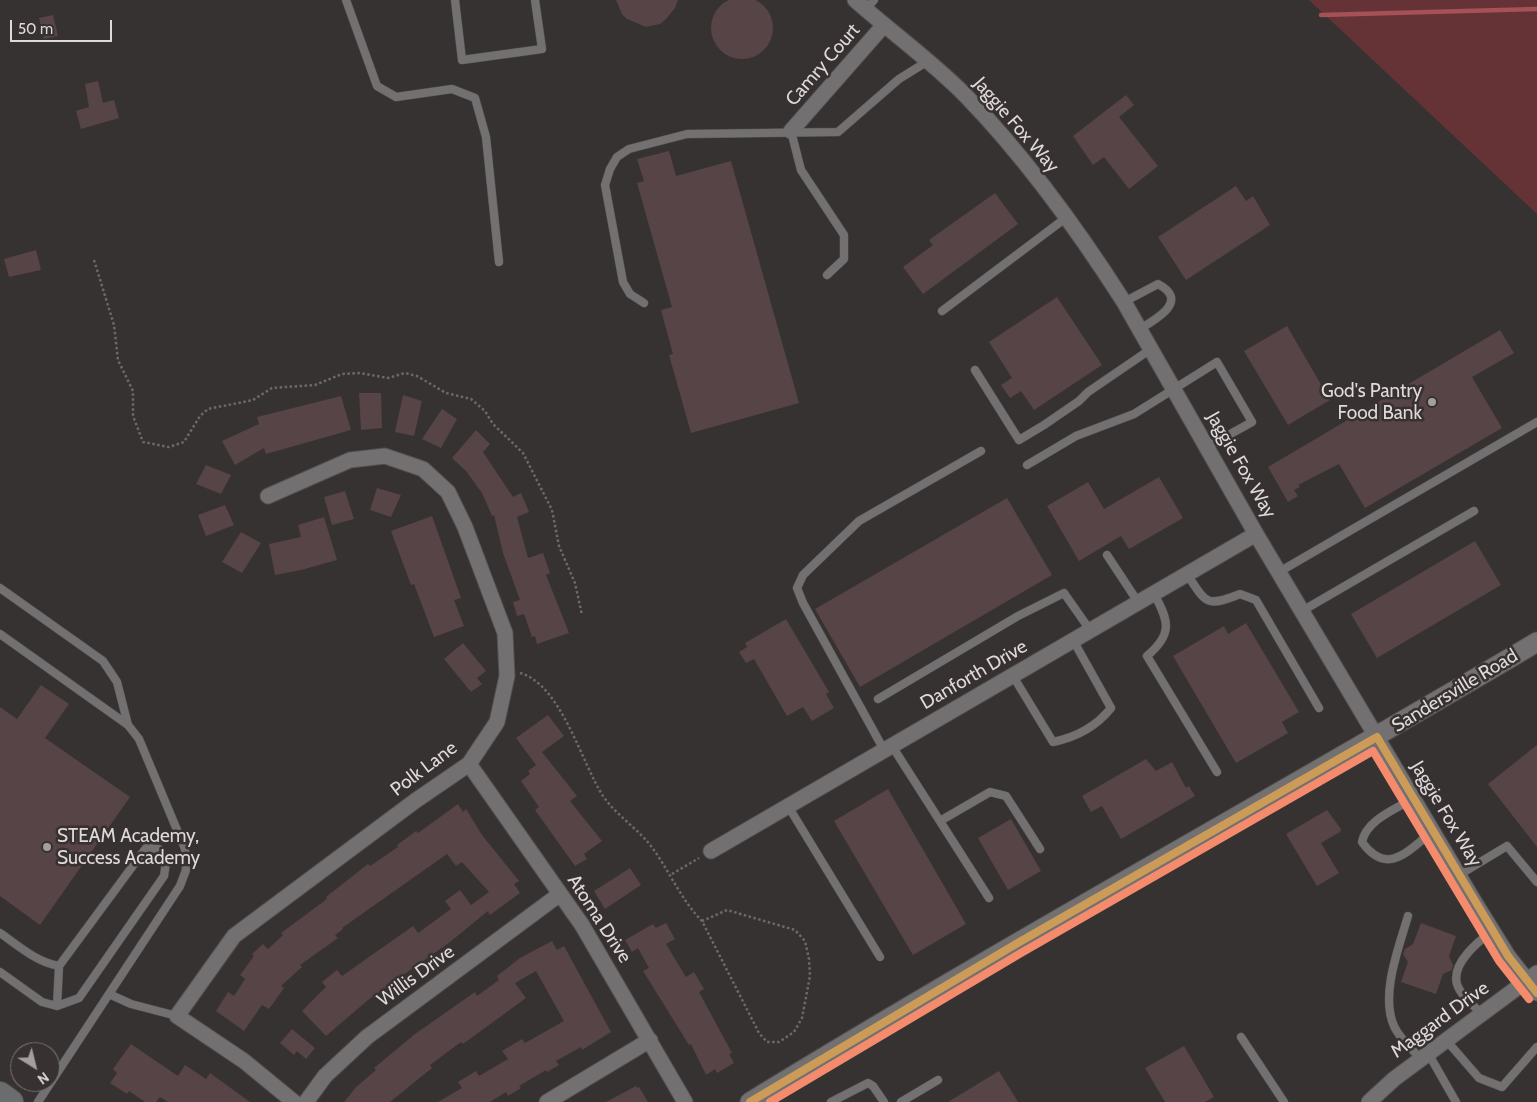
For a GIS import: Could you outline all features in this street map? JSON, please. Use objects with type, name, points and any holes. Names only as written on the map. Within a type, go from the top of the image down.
[{"type":"main road","points":[[0,1094],[11,1102]]},
{"type":"street","name":"Jaggie Fox Way","points":[[865,3],[884,25],[928,61],[968,98],[1028,166],[1067,217],[1124,302],[1256,534],[1492,931],[1531,977],[1537,993]]},
{"type":"street","name":"Camry Court","points":[[791,131],[884,25]]},
{"type":"street","name":"Polk Lane","points":[[177,1016],[234,936],[415,801],[469,764],[497,722],[508,676],[505,632],[465,527],[448,492],[423,469],[385,456],[350,460],[268,496]]},
{"type":"street","name":"Danforth Drive","points":[[711,851],[1256,534]]},
{"type":"street","name":"Sandersville Road","points":[[750,1102],[1000,953],[1377,737],[1537,642]]},
{"type":"street","name":"Atoma Drive","points":[[469,764],[582,925],[685,1102]]},
{"type":"street","name":"Willis Drive","points":[[306,1102],[325,1076],[367,1036],[560,894]]},
{"type":"street","name":"Maggard Drive","points":[[1369,1102],[1394,1079],[1531,977]]},
{"type":"street","points":[[177,1016],[244,1061],[294,1102]]},
{"type":"street","points":[[547,1102],[650,1040]]},
{"type":"lane","points":[[346,0],[377,86],[396,97],[452,89],[475,98],[486,137],[499,262]]},
{"type":"lane","points":[[456,0],[462,60],[542,49],[535,0]]},
{"type":"lane","points":[[644,303],[630,294],[623,282],[621,273],[605,186],[610,169],[617,157],[628,150],[687,134],[791,131],[838,132],[899,79],[928,61]]},
{"type":"lane","points":[[791,131],[801,170],[844,235],[844,259],[827,275]]},
{"type":"lane","points":[[942,311],[1067,217]]},
{"type":"lane","points":[[1124,302],[1158,284],[1165,287],[1171,299],[1171,306],[1140,329]]},
{"type":"lane","points":[[975,370],[1019,440],[1044,426],[1079,401],[1088,392],[1151,349]]},
{"type":"lane","points":[[1027,465],[1076,436],[1134,414],[1217,362],[1252,422],[1207,447]]},
{"type":"lane","points":[[1279,572],[1537,422]]},
{"type":"lane","points":[[981,451],[859,520],[803,575],[797,588],[803,603],[888,748],[940,821],[989,898]]},
{"type":"lane","points":[[1302,611],[1474,511]]},
{"type":"lane","points":[[1107,555],[1138,602]]},
{"type":"lane","points":[[1187,574],[1202,598],[1212,602],[1222,602],[1240,594],[1256,600],[1319,708]]},
{"type":"lane","points":[[0,588],[103,662],[117,682],[128,724]]},
{"type":"lane","points":[[878,699],[1018,616],[1064,593],[1090,630]]},
{"type":"lane","points":[[1154,594],[1166,616],[1166,629],[1160,645],[1147,656],[1217,772]]},
{"type":"lane","points":[[0,634],[128,724],[139,739],[185,849],[186,857],[186,870],[180,886],[38,1102]]},
{"type":"lane","points":[[1013,676],[1053,742],[1070,738],[1100,722],[1111,708],[1073,640]]},
{"type":"lane","points":[[940,821],[990,792],[1006,796],[1040,850]]},
{"type":"lane","points":[[1414,798],[1372,824],[1364,832],[1362,842],[1370,853],[1379,859],[1388,861],[1409,850],[1433,831]]},
{"type":"lane","points":[[788,806],[880,958]]},
{"type":"lane","points":[[1459,875],[1507,846],[1537,882]]},
{"type":"lane","points":[[0,972],[42,1002],[57,1006],[79,998],[164,876],[166,862],[160,849],[146,848],[59,966],[57,1006]]},
{"type":"lane","points":[[166,862],[186,857]]},
{"type":"lane","points":[[1408,916],[1394,966],[1389,1007],[1393,1025],[1398,1034],[1424,1056],[1456,1102]]},
{"type":"lane","points":[[1482,1014],[1462,993],[1457,983],[1457,974],[1472,947],[1492,931]]},
{"type":"lane","points":[[0,933],[35,958],[59,966]]},
{"type":"lane","points":[[109,994],[131,1004],[177,1016]]},
{"type":"lane","points":[[1241,1037],[1284,1102]]},
{"type":"lane","points":[[1446,1040],[1480,1078],[1502,1087],[1537,1047]]},
{"type":"lane","points":[[902,1102],[938,1080]]},
{"type":"lane","points":[[831,1102],[868,1083],[873,1086],[884,1102]]},
{"type":"path","points":[[94,260],[114,325],[118,360],[132,391],[133,416],[143,442],[169,447],[184,442],[200,416],[208,409],[253,400],[272,388],[316,385],[342,374],[360,373],[388,378],[405,373],[417,376],[446,392],[471,399],[485,411],[493,424],[524,452],[552,510],[559,546],[575,583],[582,614]]},
{"type":"path","points":[[522,673],[545,690],[573,732],[585,765],[605,798],[649,843],[692,911],[702,921],[759,1033],[767,1042],[779,1042],[794,1032],[802,1018],[810,976],[805,941],[795,930],[727,910],[702,921]]},
{"type":"path","points":[[671,875],[711,851]]},
{"type":"shaded area","points":[[1309,0],[1537,0],[1537,214]]},
{"type":"building","points":[[742,-3],[759,2],[764,6],[768,11],[773,28],[768,45],[764,50],[759,54],[742,59],[725,54],[720,50],[716,45],[711,28],[716,11],[720,6],[725,2]]},
{"type":"building","points":[[616,0],[678,0],[675,8],[666,19],[660,24],[646,27],[627,19],[622,14]]},
{"type":"building","points":[[53,15],[58,36],[44,39],[39,18]]},
{"type":"building","points":[[98,81],[103,103],[114,100],[119,118],[81,129],[76,111],[89,107],[85,84]]},
{"type":"building","points":[[1126,95],[1134,105],[1119,117],[1158,166],[1129,189],[1104,157],[1093,165],[1073,136]]},
{"type":"building","points":[[669,151],[676,176],[731,161],[799,403],[691,433],[669,355],[673,354],[661,310],[672,307],[637,183],[644,181],[637,159]]},
{"type":"building","points":[[1236,186],[1246,201],[1253,196],[1270,225],[1186,280],[1158,237]]},
{"type":"building","points":[[995,193],[1018,224],[923,294],[903,267],[933,245],[929,240]]},
{"type":"building","points":[[36,250],[41,270],[9,277],[4,259]]},
{"type":"building","points":[[1057,297],[1102,365],[1034,410],[1021,391],[1010,398],[1001,385],[1012,378],[989,342]]},
{"type":"building","points":[[1287,326],[1330,400],[1288,425],[1244,351]]},
{"type":"building","name":"God's Pantry Food Bank","points":[[1500,330],[1514,353],[1472,377],[1502,428],[1365,508],[1339,464],[1298,485],[1300,487],[1294,490],[1298,496],[1288,502],[1268,467]]},
{"type":"building","points":[[359,393],[381,393],[382,428],[361,430]]},
{"type":"building","points":[[403,395],[422,401],[414,436],[395,432]]},
{"type":"building","points":[[341,396],[351,430],[266,454],[264,448],[235,465],[222,441],[259,424],[257,417]]},
{"type":"building","points":[[442,409],[457,419],[441,448],[422,439]]},
{"type":"building","points":[[476,430],[490,444],[483,452],[513,497],[521,493],[529,512],[517,517],[528,558],[543,553],[550,573],[546,575],[569,633],[537,644],[535,636],[532,637],[524,614],[517,616],[513,602],[520,600],[503,553],[494,515],[492,516],[482,493],[466,471],[452,458]]},
{"type":"building","points":[[206,465],[231,475],[221,494],[196,484]]},
{"type":"building","points":[[1159,477],[1183,518],[1129,549],[1121,536],[1079,561],[1047,506],[1088,482],[1104,509]]},
{"type":"building","points":[[377,488],[401,495],[391,517],[370,510]]},
{"type":"building","points":[[345,491],[354,519],[332,525],[324,497]]},
{"type":"building","points":[[1007,498],[1052,575],[860,687],[815,609]]},
{"type":"building","points":[[225,505],[234,525],[206,536],[198,515]]},
{"type":"building","points":[[432,516],[461,598],[454,600],[464,626],[434,637],[414,584],[411,585],[391,531]]},
{"type":"building","points":[[324,517],[337,560],[275,575],[269,544],[301,537],[298,525]]},
{"type":"building","points":[[241,532],[261,543],[242,573],[222,562]]},
{"type":"building","points":[[1475,541],[1501,585],[1377,658],[1351,614]]},
{"type":"building","points":[[786,619],[829,692],[826,694],[834,708],[812,721],[803,707],[787,716],[754,659],[746,663],[739,652],[747,647],[745,643]]},
{"type":"building","points":[[1246,623],[1299,712],[1282,722],[1288,733],[1236,763],[1173,656],[1224,626],[1228,634]]},
{"type":"building","points":[[463,643],[486,671],[477,678],[482,684],[471,692],[444,659]]},
{"type":"building","name":"STEAM Academy, Success Academy","points":[[41,685],[69,704],[45,738],[130,797],[40,925],[0,896],[0,707],[17,719]]},
{"type":"building","points":[[548,715],[564,736],[542,752],[577,796],[570,801],[602,841],[584,854],[587,859],[575,866],[535,810],[539,807],[521,781],[530,774],[528,771],[536,765],[516,738]]},
{"type":"building","points":[[1537,745],[1537,847],[1488,784]]},
{"type":"building","points":[[1146,759],[1156,771],[1172,762],[1186,788],[1189,786],[1195,796],[1121,839],[1102,806],[1091,812],[1082,796]]},
{"type":"building","points":[[888,789],[966,924],[913,955],[834,821]]},
{"type":"building","points":[[458,804],[463,812],[466,809],[482,835],[519,881],[514,884],[520,893],[490,915],[488,911],[450,942],[368,1000],[326,1036],[302,1011],[326,987],[322,982],[337,970],[342,976],[413,926],[418,933],[451,909],[445,901],[460,890],[471,905],[489,892],[462,862],[456,866],[447,854],[342,928],[335,935],[338,938],[300,965],[302,967],[281,986],[284,988],[269,1009],[262,1005],[244,1031],[216,1011],[228,992],[234,996],[245,979],[240,975],[254,956],[252,954],[263,944],[268,949],[283,935],[281,933],[327,899],[326,897],[368,864],[370,866],[398,847],[397,845],[416,831],[418,833]]},
{"type":"building","points":[[1327,810],[1341,829],[1340,832],[1321,843],[1339,873],[1317,886],[1286,834]]},
{"type":"building","points":[[1011,819],[1041,871],[1008,890],[978,838]]},
{"type":"building","points":[[630,868],[641,885],[605,909],[594,891]]},
{"type":"building","points":[[666,923],[675,939],[666,944],[686,977],[694,972],[704,989],[699,992],[732,1053],[729,1054],[734,1063],[717,1073],[715,1069],[706,1075],[691,1044],[689,1045],[643,971],[649,968],[638,948],[632,952],[625,940],[653,924],[656,928]]},
{"type":"building","points":[[1421,923],[1456,936],[1449,956],[1453,965],[1452,970],[1443,974],[1436,994],[1401,982],[1408,962],[1403,954],[1405,949],[1413,944]]},
{"type":"building","points":[[552,941],[557,950],[564,946],[611,1032],[582,1050],[581,1047],[556,1061],[559,1065],[547,1072],[546,1070],[519,1086],[521,1088],[508,1096],[506,1092],[490,1102],[438,1102],[462,1088],[458,1082],[476,1071],[479,1076],[508,1059],[502,1051],[522,1039],[525,1043],[564,1021],[536,971],[515,983],[526,998],[463,1044],[461,1042],[430,1065],[432,1068],[390,1102],[344,1102],[356,1087],[376,1070],[374,1068],[415,1034],[475,992],[477,996],[499,980],[497,976],[520,958]]},
{"type":"building","points":[[292,1029],[315,1048],[306,1059],[297,1051],[294,1055],[280,1043]]},
{"type":"building","points":[[131,1044],[178,1076],[185,1065],[206,1079],[210,1073],[250,1102],[168,1102],[160,1097],[156,1102],[145,1102],[129,1091],[127,1094],[110,1083],[117,1073],[113,1069]]},
{"type":"building","points":[[1184,1046],[1214,1097],[1205,1102],[1165,1102],[1145,1068]]},
{"type":"building","points":[[999,1071],[1018,1102],[948,1102]]},
{"type":"building","points":[[636,1086],[637,1088],[639,1087],[648,1102],[606,1102]]},
{"type":"waterway","points":[[1321,15],[1537,9]]},
{"type":"transit line","points":[[750,1102],[1016,944],[1377,737],[1508,956],[1537,993]]},
{"type":"transit line","points":[[770,1102],[1021,953],[1373,751],[1499,961],[1529,999]]},
{"type":"place","name":"God's Pantry Food Bank","points":[[1432,402]]},
{"type":"place","name":"STEAM Academy, Success Academy","points":[[47,847]]}]
